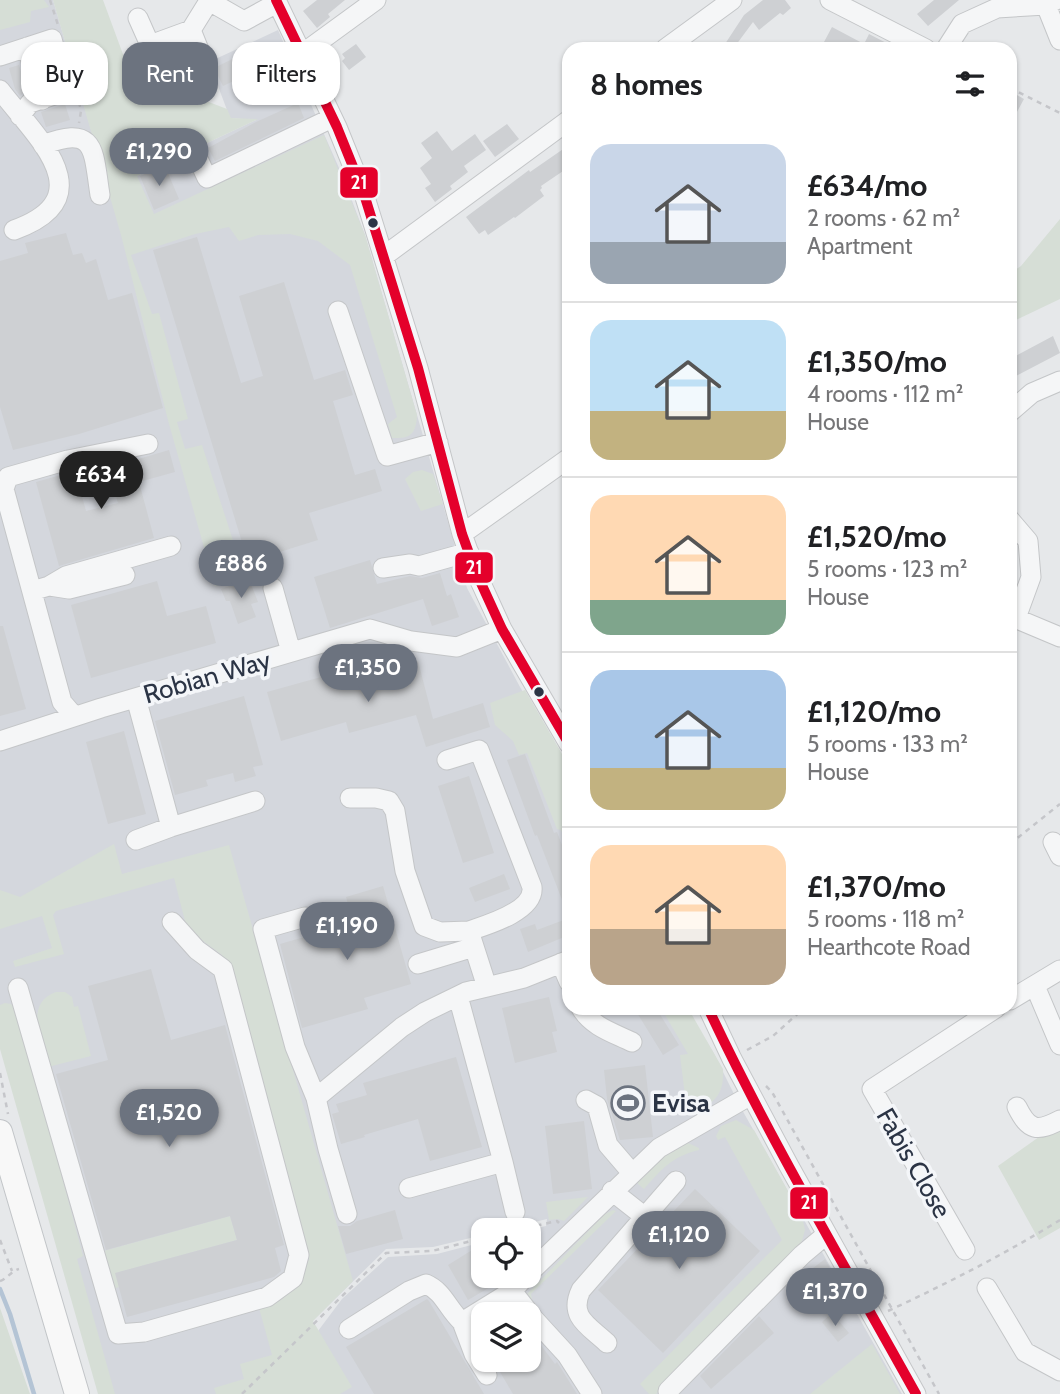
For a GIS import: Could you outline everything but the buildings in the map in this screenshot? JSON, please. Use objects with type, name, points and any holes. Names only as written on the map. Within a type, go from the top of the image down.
[{"type":"main road","points":[[0,1132],[77,1394]]},
{"type":"street","points":[[318,42],[376,0]]},
{"type":"street","points":[[675,42],[732,0]]},
{"type":"street","points":[[830,0],[912,42]]},
{"type":"street","points":[[158,42],[191,30],[209,1],[244,21],[277,1],[296,42]]},
{"type":"street","points":[[951,42],[962,24],[997,8],[1051,2],[1060,40]]},
{"type":"street","points":[[138,18],[149,42]]},
{"type":"street","points":[[191,30],[195,42]]},
{"type":"street","points":[[0,56],[27,47],[42,100],[30,103],[20,116]]},
{"type":"street","points":[[0,90],[55,163],[60,182],[59,192],[48,211],[30,224],[14,230]]},
{"type":"street","points":[[326,105],[364,194],[384,256],[466,543],[502,629],[562,729]]},
{"type":"street","points":[[199,161],[207,178],[332,118]]},
{"type":"street","points":[[384,256],[562,125]]},
{"type":"street","points":[[43,145],[60,138],[77,137],[85,140],[90,146],[100,195]]},
{"type":"street","points":[[338,311],[387,456],[438,442]]},
{"type":"street","points":[[1017,406],[1032,393],[1060,380]]},
{"type":"street","points":[[74,716],[62,702],[40,589],[4,489],[8,477],[68,460],[148,444]]},
{"type":"street","points":[[383,568],[419,565],[466,543],[562,464]]},
{"type":"street","points":[[1017,528],[1028,541],[1031,577],[1017,608]]},
{"type":"street","points":[[40,589],[66,576],[171,546]]},
{"type":"street","points":[[40,589],[69,589],[125,575]]},
{"type":"street","points":[[273,588],[291,652]]},
{"type":"street","points":[[1017,619],[1060,637]]},
{"type":"street","name":"Robian Way","points":[[0,741],[74,716],[370,629],[411,641],[457,647],[502,629]]},
{"type":"street","points":[[136,698],[171,827]]},
{"type":"street","points":[[418,964],[471,939],[528,903],[533,895],[479,750],[447,760]]},
{"type":"street","points":[[350,798],[389,801],[395,811],[405,871],[424,926],[440,933],[471,939]]},
{"type":"street","points":[[136,840],[255,801]]},
{"type":"street","points":[[305,917],[263,929],[295,1046],[316,1098],[347,1214]]},
{"type":"street","points":[[16,989],[118,1334],[144,1332],[267,1297],[293,1278],[299,1255],[223,970],[197,950],[172,922]]},
{"type":"street","points":[[471,939],[487,987]]},
{"type":"street","points":[[316,1098],[402,1027],[425,1012],[458,996],[524,978],[562,963]]},
{"type":"street","points":[[1017,996],[1060,970]]},
{"type":"street","points":[[1035,986],[1060,1045]]},
{"type":"street","points":[[458,996],[515,1218]]},
{"type":"street","points":[[586,1015],[598,1026],[632,1042]]},
{"type":"street","points":[[711,1015],[732,1059],[756,1089],[827,1234],[916,1394]]},
{"type":"street","name":"Fabis Close","points":[[965,1250],[872,1089],[982,1015]]},
{"type":"street","points":[[541,1261],[659,1147],[756,1089]]},
{"type":"street","points":[[586,1100],[597,1106],[608,1144],[632,1173]]},
{"type":"street","points":[[1017,1107],[1024,1121],[1036,1129],[1045,1128],[1060,1120]]},
{"type":"street","points":[[409,1188],[503,1162]]},
{"type":"street","points":[[607,1343],[577,1315],[575,1303],[581,1290],[676,1181]]},
{"type":"street","points":[[612,1191],[645,1217]]},
{"type":"street","points":[[668,1391],[802,1255],[827,1234]]},
{"type":"street","points":[[349,1329],[426,1284],[437,1289],[451,1312],[462,1322],[474,1353],[487,1375]]},
{"type":"street","points":[[987,1287],[1025,1352],[1060,1371]]},
{"type":"street","points":[[462,1322],[515,1288]]},
{"type":"street","points":[[512,1291],[567,1355],[592,1394]]},
{"type":"path","points":[[1017,92],[1060,113]]},
{"type":"path","points":[[1017,838],[1060,804]]},
{"type":"path","points":[[732,1059],[773,1036],[796,1015]]},
{"type":"path","points":[[756,1089],[772,1091],[940,1394]]},
{"type":"path","points":[[872,1319],[976,1269],[1060,1220]]},
{"type":"path","points":[[541,1221],[557,1221],[569,1232]]},
{"type":"path","points":[[0,1240],[12,1271],[4,1280],[0,1280]]},
{"type":"path","points":[[243,1394],[386,1253],[432,1251],[471,1241]]},
{"type":"path","points":[[965,1250],[976,1269]]},
{"type":"shaded area","points":[[0,0],[53,0],[65,42],[21,42],[21,105],[84,105],[122,235],[137,176],[256,120],[230,118],[218,86],[218,58],[232,51],[232,105],[311,105],[365,235],[467,588],[520,687],[562,757],[562,1015],[690,1015],[902,1394],[253,1394],[318,1331],[342,1299],[388,1257],[437,1254],[471,1245],[471,1288],[541,1288],[541,1227],[546,1226],[547,1219],[471,1218],[471,1238],[433,1247],[386,1249],[238,1394],[107,1394],[0,1017]]},
{"type":"shaded area","points":[[0,0],[44,0],[49,7],[31,11],[30,22],[0,30]]},
{"type":"shaded area","points":[[53,0],[103,0],[122,52],[122,105],[217,105],[227,109],[231,118],[258,119],[137,176],[154,214],[324,135],[365,235],[417,415],[414,431],[404,438],[392,438],[388,424],[397,417],[350,265],[318,241],[290,234],[258,235],[239,241],[229,227],[195,234],[131,255],[152,314],[159,313],[188,419],[177,422],[185,449],[202,445],[242,568],[251,575],[215,586],[83,105],[108,105],[108,42],[65,42]]},
{"type":"shaded area","points":[[278,30],[283,42],[252,42]]},
{"type":"shaded area","points":[[1060,219],[1060,299],[1017,320],[1017,269]]},
{"type":"shaded area","points":[[422,470],[433,474],[443,504],[421,511],[405,479],[413,472]]},
{"type":"shaded area","points":[[525,690],[562,754],[562,833],[557,829],[527,753],[519,755],[513,741],[495,725],[490,703]]},
{"type":"shaded area","points":[[114,844],[122,874],[229,845],[353,1281],[313,1321],[352,1387],[340,1394],[216,1394],[214,1388],[244,1379],[240,1364],[272,1355],[258,1304],[297,1285],[309,1259],[222,955],[187,929],[174,878],[56,911],[53,915],[64,954],[15,967],[13,961],[52,948],[42,916],[0,929],[0,890],[20,897]]},
{"type":"shaded area","points":[[56,992],[65,992],[72,997],[74,1007],[78,1006],[91,1056],[48,1067],[39,1036],[37,1014],[46,997]]},
{"type":"shaded area","points":[[5,1003],[14,1008],[31,1060],[83,1256],[77,1259],[115,1394],[98,1394],[0,1049],[0,1005]]},
{"type":"shaded area","points":[[665,1015],[692,1015],[723,1069],[722,1087],[717,1096],[695,1112],[687,1112],[680,1055],[688,1054]]},
{"type":"shaded area","points":[[736,1120],[754,1130],[802,1216],[805,1230],[802,1241],[774,1278],[656,1394],[649,1394],[640,1384],[782,1240],[725,1137],[718,1140],[716,1136],[721,1126]]},
{"type":"shaded area","points":[[1060,1122],[1060,1228],[1039,1240],[998,1166]]},
{"type":"shaded area","points":[[688,1143],[699,1150],[674,1160],[644,1189],[638,1184],[662,1158]]},
{"type":"shaded area","points":[[588,1197],[564,1221],[549,1220],[546,1202]]},
{"type":"shaded area","points":[[616,1211],[541,1284],[541,1280],[605,1214]]},
{"type":"shaded area","points":[[230,1216],[237,1240],[116,1273],[119,1287],[110,1290],[100,1252]]},
{"type":"shaded area","points":[[533,1288],[537,1288],[531,1294],[533,1302],[526,1295]]},
{"type":"shaded area","points":[[0,1308],[30,1394],[0,1394]]},
{"type":"shaded area","points":[[872,1344],[900,1394],[810,1394]]},
{"type":"waterway","points":[[0,1289],[34,1394]]},
{"type":"transit line","name":"21","points":[[276,0],[337,127],[364,194],[418,368],[462,534],[475,570],[502,629],[562,732]]},
{"type":"transit line","name":"21","points":[[711,1015],[782,1154],[916,1394]]},
{"type":"place","name":"Evisa","points":[[628,1103]]}]
